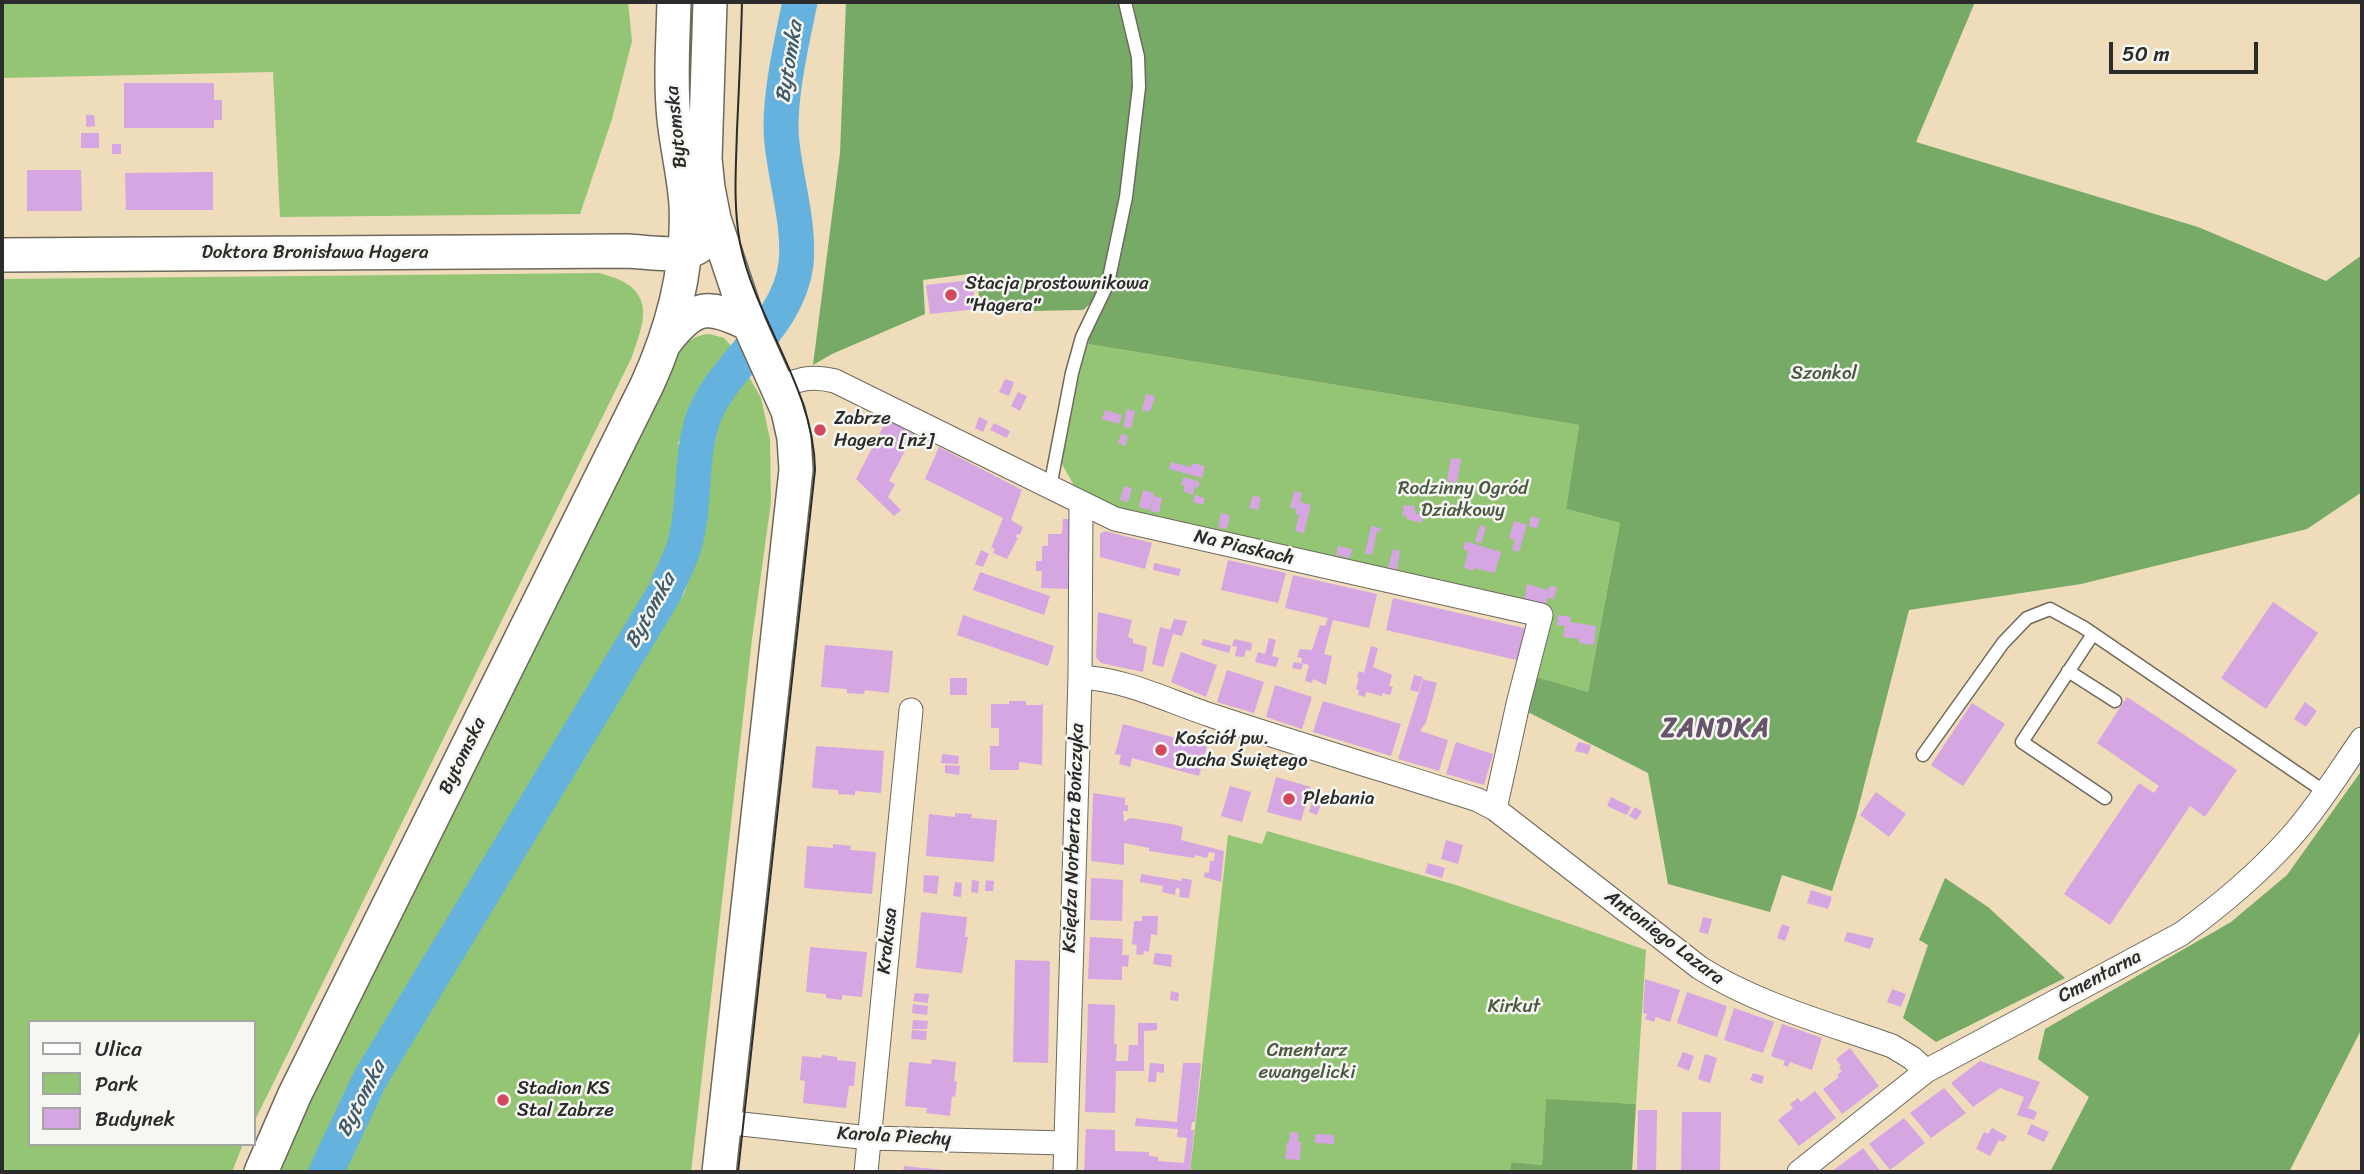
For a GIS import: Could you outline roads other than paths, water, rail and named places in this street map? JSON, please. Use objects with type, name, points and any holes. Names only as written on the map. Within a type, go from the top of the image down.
[{"type":"street","name":"Bytomska","points":[[261,1172],[295,1094],[647,385],[666,341],[685,253],[686,203],[671,84],[674,2]]},
{"type":"street","name":"Bytomska","points":[[710,2],[705,159],[708,188],[715,219],[746,315],[788,411],[794,438],[795,495],[719,1172]]},
{"type":"street","points":[[685,253],[700,247],[709,236],[715,219]]},
{"type":"street","points":[[628,251],[667,278],[676,304]]},
{"type":"street","name":"Doktora Bronisława Hagera","points":[[2,255],[628,251],[685,253]]},
{"type":"street","name":"Bytomska","points":[[685,253],[715,274],[746,315]]},
{"type":"street","name":"Bytomska","points":[[666,341],[683,320],[696,313],[715,310],[746,315]]},
{"type":"street","name":"Na Piaskach","points":[[775,380],[818,377],[835,381],[1115,519],[1541,615],[1495,808]]},
{"type":"street","name":"Księdza Norberta Bończyka","points":[[1065,1172],[1080,677],[1081,504]]},
{"type":"street","name":"Antoniego Lazara","points":[[1080,677],[1155,693],[1211,716],[1478,800],[1495,808],[1700,968],[1730,987],[1892,1046],[1912,1058],[1926,1071]]},
{"type":"street","name":"Krakusa","points":[[866,1172],[911,710]]},
{"type":"street","name":"Cmentarna","points":[[1798,1172],[1926,1071],[2181,934],[2219,906],[2256,874],[2291,836],[2362,739]]},
{"type":"street","name":"Karola Piechy","points":[[724,1122],[869,1138],[1065,1143]]},
{"type":"lane","points":[[1050,487],[1072,373],[1082,337],[1108,283],[1126,197],[1139,87],[1138,57],[1125,2]]},
{"type":"lane","points":[[1923,755],[2003,643],[2027,618],[2050,609],[2093,634],[2325,792]]},
{"type":"lane","points":[[2093,634],[2022,741],[2105,797]]},
{"type":"lane","points":[[2068,671],[2115,701]]},
{"type":"waterway","name":"Bytomka","points":[[326,1172],[370,1079],[665,592],[681,555],[689,527],[695,457],[708,407],[731,372],[772,322],[791,285],[797,249],[781,128],[786,72],[800,2]]},
{"type":"tram line","points":[[738,1172],[815,470],[805,411],[758,300],[740,243],[736,187],[742,2]]},
{"type":"place","name":"Stacja prostownikowa \"Hagera\"","points":[[951,295]]},
{"type":"place","name":"Zabrze Hagera [nż]","points":[[820,430]]},
{"type":"place","name":"Kościół pw. Ducha Świętego","points":[[1161,750]]},
{"type":"place","name":"Plebania","points":[[1289,799]]},
{"type":"place","name":"Stadion KS Stal Zabrze","points":[[503,1100]]},
{"type":"district","name":"ZANDKA","points":[[1716,729]]},
{"type":"park label","name":"Szonkol","points":[[1824,374]]},
{"type":"park label","name":"Rodzinny Ogród Działkowy","points":[[1463,500]]},
{"type":"park label","name":"Kirkut","points":[[1514,1007]]},
{"type":"park label","name":"Cmentarz ewangelicki","points":[[1307,1062]]}]
